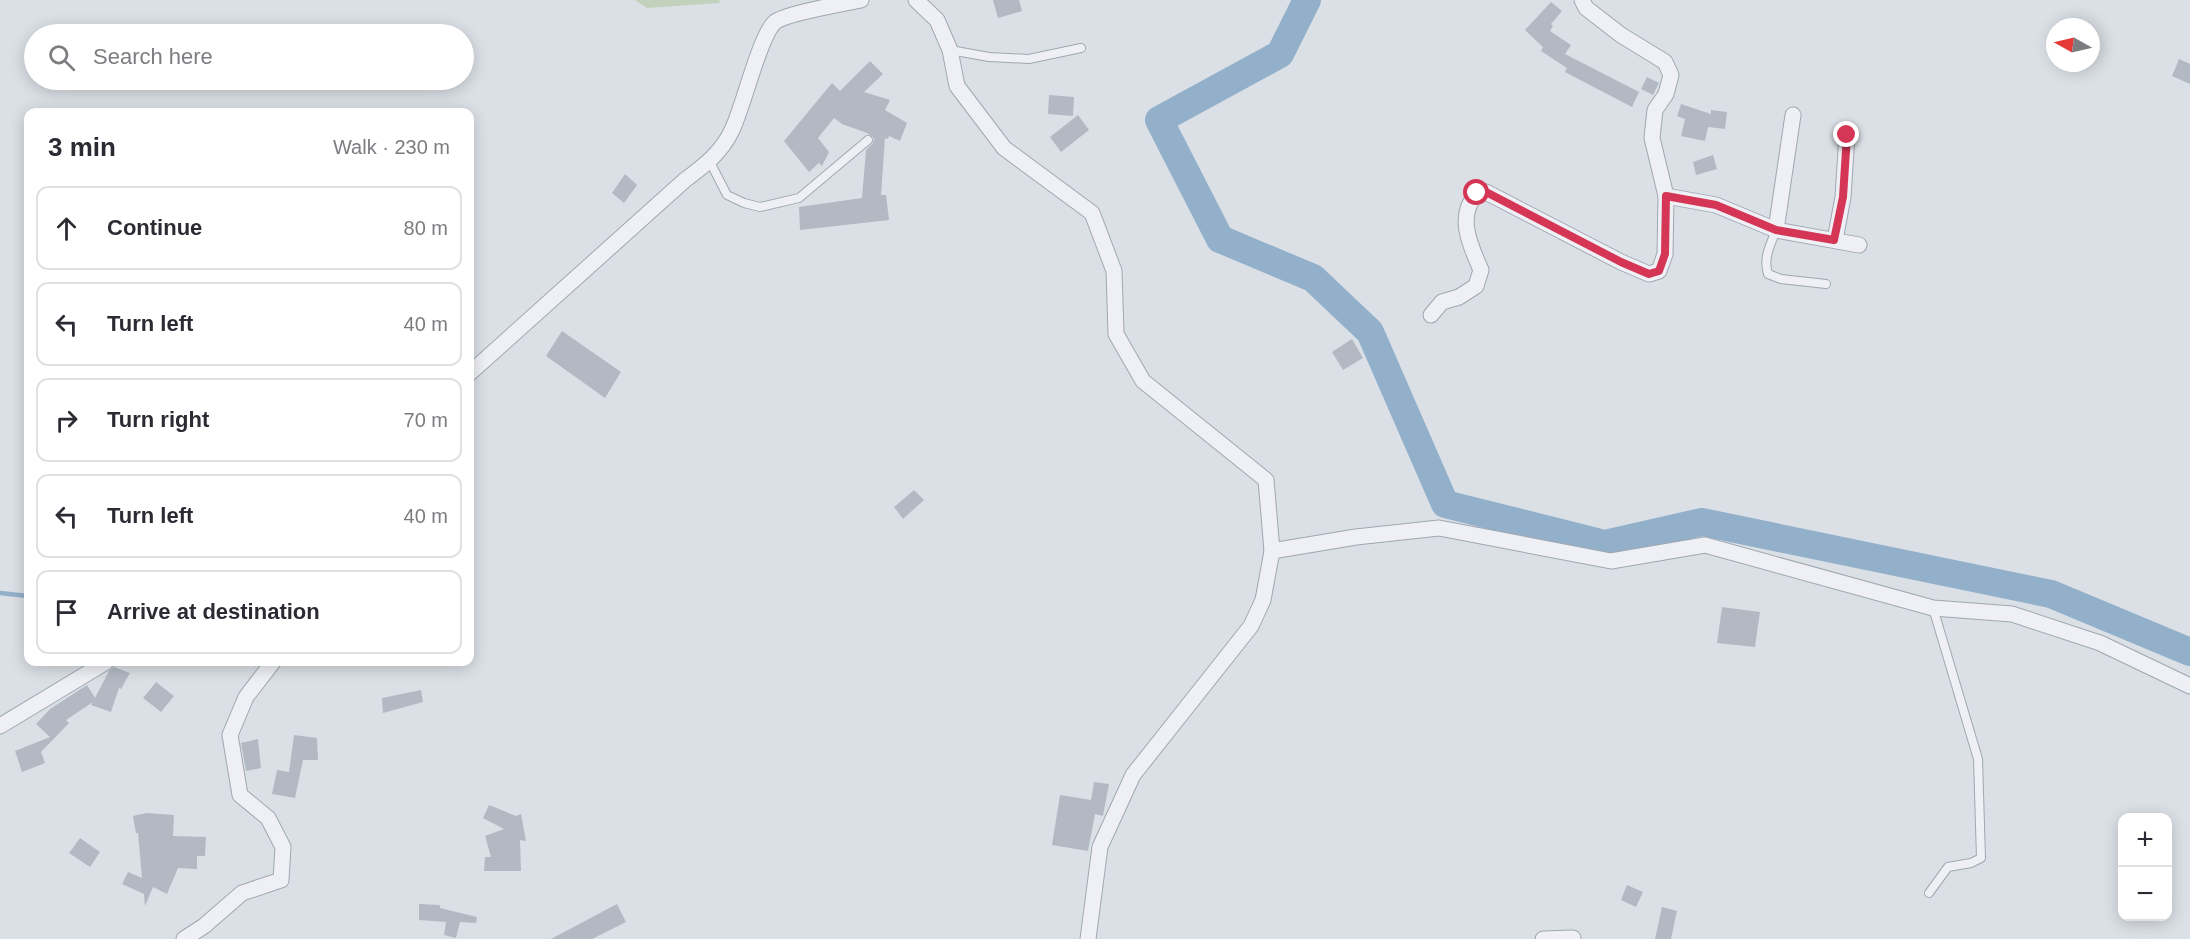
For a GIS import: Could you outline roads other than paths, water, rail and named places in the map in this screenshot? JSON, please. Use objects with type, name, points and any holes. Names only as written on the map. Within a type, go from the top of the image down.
[{"type":"street","points":[[474,369],[685,180],[710,162],[732,131],[762,44],[775,23],[798,14],[861,0]]},
{"type":"street","points":[[916,0],[937,20],[950,50],[957,86],[1004,148],[1092,213],[1114,271],[1116,334],[1143,381],[1266,480],[1272,552],[1263,600],[1251,626],[1133,775],[1100,847],[1088,939]]},
{"type":"street","points":[[1431,315],[1442,302],[1459,297],[1476,286],[1481,270],[1472,251],[1464,224],[1469,202],[1477,193],[1486,192],[1621,262],[1649,274],[1659,271],[1665,254],[1666,196],[1652,138],[1655,110],[1666,94],[1671,75],[1665,62],[1586,8],[1582,0]]},
{"type":"street","points":[[1776,230],[1793,115]]},
{"type":"street","points":[[1834,240],[1843,197],[1847,135]]},
{"type":"street","points":[[1666,196],[1716,205],[1776,230],[1859,245]]},
{"type":"street","points":[[1272,552],[1356,537],[1439,528],[1611,561],[1704,545],[1934,608],[2012,614],[2100,643],[2190,686]]},
{"type":"street","points":[[0,726],[99,666]]},
{"type":"street","points":[[184,939],[204,926],[242,893],[281,880],[283,847],[268,818],[240,795],[230,735],[246,698],[270,666]]},
{"type":"street","points":[[1543,939],[1573,938]]},
{"type":"lane","points":[[950,50],[989,57],[1029,59],[1081,48]]},
{"type":"lane","points":[[710,162],[727,195],[760,207],[799,198],[868,140]]},
{"type":"lane","points":[[1776,230],[1765,264],[1768,274],[1781,279],[1826,284]]},
{"type":"lane","points":[[1929,893],[1948,867],[1971,863],[1981,858],[1978,759],[1934,608]]},
{"type":"waterway","points":[[1307,0],[1280,54],[1159,120],[1220,239],[1313,278],[1370,332],[1445,504],[1605,544],[1702,522],[2051,594],[2190,652]]},
{"type":"waterway","points":[[0,593],[24,596]]}]
